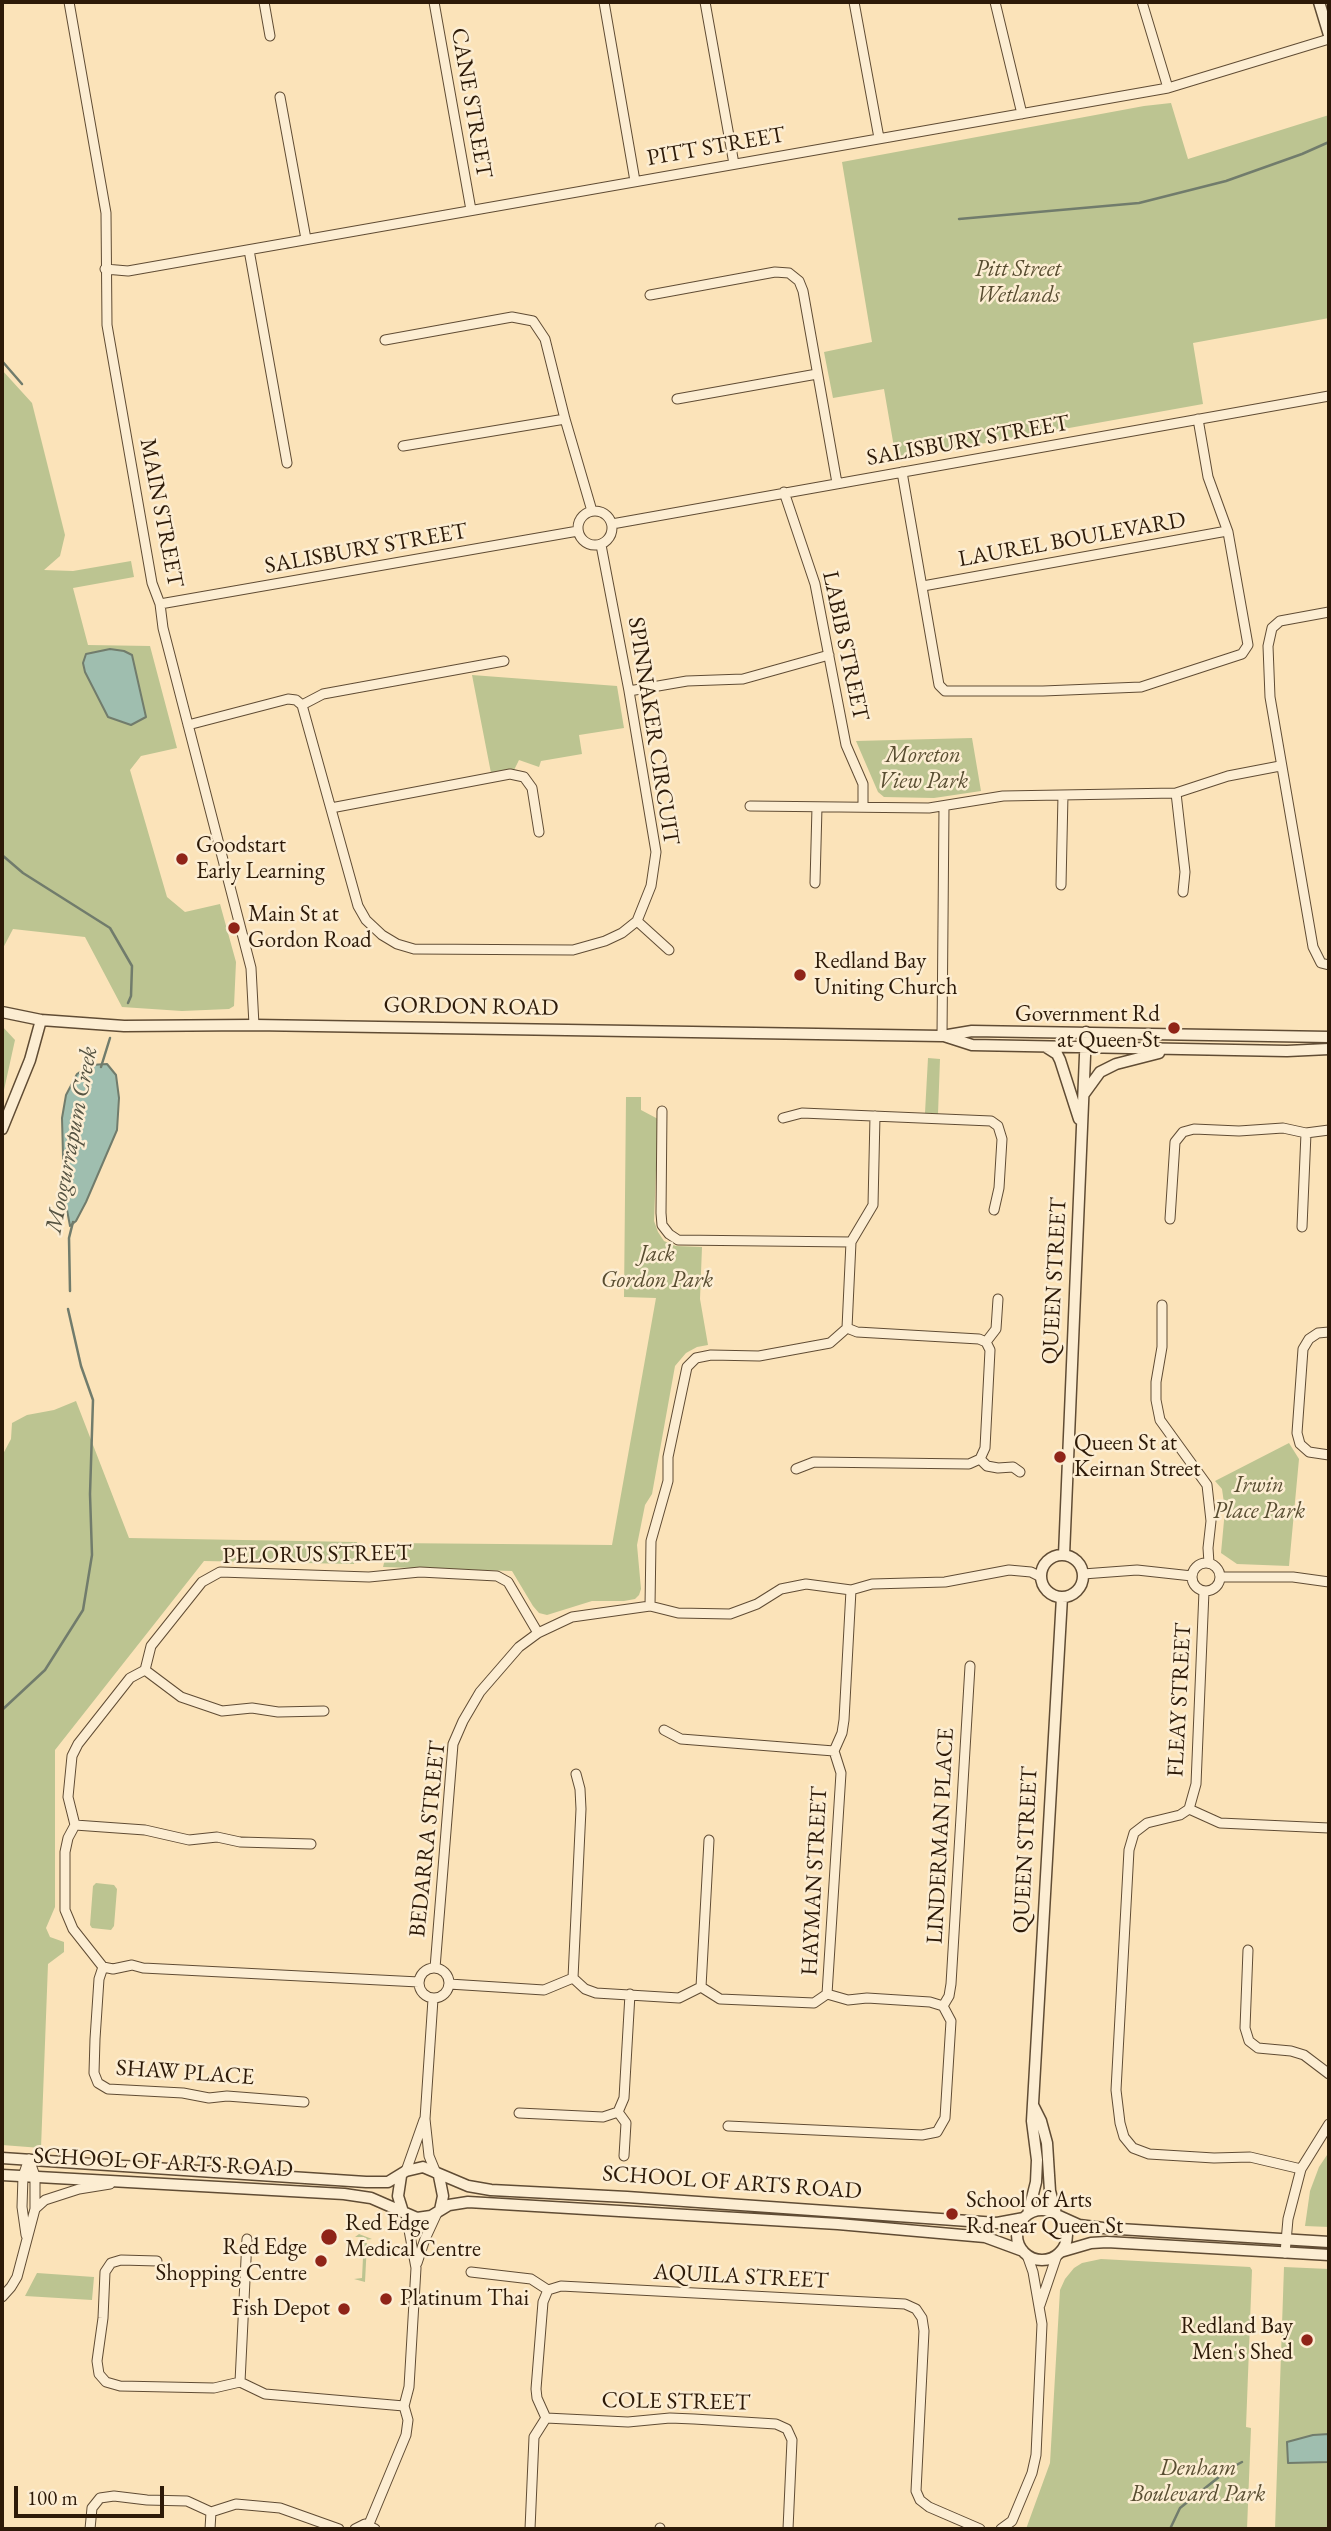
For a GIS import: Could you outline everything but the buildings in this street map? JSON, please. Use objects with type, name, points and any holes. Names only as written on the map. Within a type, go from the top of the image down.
[{"type":"street","name":"MAIN STREET","points":[[69,2],[106,213],[107,325],[152,583],[160,604],[163,628],[251,968],[254,1025]]},
{"type":"street","points":[[264,2],[270,36]]},
{"type":"street","name":"CANE STREET","points":[[434,2],[471,210]]},
{"type":"street","points":[[604,2],[635,181]]},
{"type":"street","points":[[705,2],[734,164]]},
{"type":"street","points":[[855,2],[879,138]]},
{"type":"street","points":[[995,2],[1021,114]]},
{"type":"street","points":[[1142,2],[1168,88]]},
{"type":"street","points":[[1319,2],[1329,37]]},
{"type":"street","name":"PITT STREET","points":[[105,269],[128,271],[1168,88],[1329,37]]},
{"type":"street","points":[[280,97],[306,239]]},
{"type":"street","points":[[249,250],[286,463]]},
{"type":"street","points":[[650,295],[775,272],[789,273],[799,281],[837,483]]},
{"type":"street","points":[[385,340],[512,317],[533,321],[545,339],[592,511]]},
{"type":"street","points":[[677,399],[817,374]]},
{"type":"street","name":"SALISBURY STREET","points":[[612,524],[1329,396]]},
{"type":"street","points":[[403,446],[565,419]]},
{"type":"street","points":[[902,472],[939,685],[945,691],[1142,687],[1242,653],[1248,645],[1227,531],[1208,477],[1198,419]]},
{"type":"street","name":"LABIB STREET","points":[[784,492],[815,584],[846,745],[863,784],[863,807]]},
{"type":"street","points":[[592,511],[604,513],[612,524],[611,536],[601,545],[583,541],[578,531],[580,520],[592,511]]},
{"type":"street","name":"SALISBURY STREET","points":[[160,604],[578,531]]},
{"type":"street","name":"LAUREL BOULEVARD","points":[[923,586],[1227,531]]},
{"type":"street","name":"SPINNAKER CIRCUIT","points":[[601,545],[656,852],[651,886],[637,920]]},
{"type":"street","points":[[1329,612],[1280,621],[1268,636],[1270,697],[1313,947],[1321,963],[1329,965]]},
{"type":"street","points":[[629,691],[687,681],[743,679],[829,655]]},
{"type":"street","points":[[302,705],[323,694],[504,661]]},
{"type":"street","points":[[188,725],[288,699],[296,700],[302,705],[358,906],[374,928],[397,944],[414,948],[573,950],[605,942],[622,933],[637,920],[669,950]]},
{"type":"street","points":[[750,806],[944,807],[1003,796],[1176,793],[1228,776],[1280,766]]},
{"type":"street","points":[[331,808],[510,774],[524,777],[532,788],[539,832]]},
{"type":"street","points":[[1176,793],[1185,872],[1183,892]]},
{"type":"street","points":[[1061,885],[1063,795]]},
{"type":"street","points":[[816,883],[817,807]]},
{"type":"street","points":[[942,1036],[944,807]]},
{"type":"street","name":"GORDON ROAD","points":[[2,1012],[41,1020],[124,1026],[254,1025],[942,1036],[972,1031],[1086,1032],[1329,1037]]},
{"type":"street","points":[[2,1129],[30,1060],[41,1020]]},
{"type":"street","name":"QUEEN STREET","points":[[1064,1555],[1086,1032]]},
{"type":"street","name":"GORDON ROAD","points":[[942,1036],[972,1045],[1179,1049]]},
{"type":"street","name":"QUEEN STREET","points":[[1046,1047],[1057,1054],[1060,1060],[1074,1099],[1082,1135]]},
{"type":"street","points":[[1084,1095],[1100,1072],[1116,1065],[1179,1049],[1329,1049]]},
{"type":"street","points":[[662,1111],[661,1213],[663,1225],[669,1234],[678,1240],[852,1242]]},
{"type":"street","points":[[783,1118],[802,1113],[991,1121],[998,1126],[1002,1139],[999,1188],[993,1210]]},
{"type":"street","points":[[650,1606],[652,1541],[668,1481],[668,1457],[687,1367],[696,1358],[711,1355],[759,1356],[830,1343],[847,1328],[852,1242],[873,1205],[874,1116]]},
{"type":"street","points":[[1170,1219],[1175,1142],[1183,1132],[1194,1129],[1239,1131],[1283,1128],[1306,1133],[1329,1130]]},
{"type":"street","points":[[1302,1227],[1306,1133]]},
{"type":"street","points":[[986,1342],[996,1329],[998,1299]]},
{"type":"street","points":[[1162,1305],[1162,1347],[1156,1400],[1160,1420],[1207,1485],[1211,1521],[1209,1563]]},
{"type":"street","points":[[796,1469],[814,1462],[969,1464],[980,1459],[985,1448],[990,1350],[986,1342],[979,1339],[857,1332],[847,1328]]},
{"type":"street","points":[[1329,1332],[1318,1333],[1309,1339],[1303,1349],[1297,1433],[1300,1444],[1310,1452],[1329,1455]]},
{"type":"street","points":[[980,1459],[987,1466],[1013,1467],[1020,1472]]},
{"type":"street","points":[[1064,1555],[1076,1560],[1083,1574],[1079,1589],[1062,1597],[1050,1593],[1041,1577],[1042,1570],[1051,1559],[1064,1555]]},
{"type":"street","points":[[1209,1563],[1219,1570],[1220,1577],[1216,1588],[1204,1591],[1194,1585],[1192,1576],[1198,1565],[1209,1563]]},
{"type":"street","name":"BEDARRA STREET","points":[[435,1968],[453,1744],[480,1692],[519,1647],[538,1633],[572,1617],[650,1606],[678,1613],[716,1616],[730,1614],[746,1609],[791,1586],[828,1585],[851,1590],[872,1584],[944,1582],[1009,1570],[1031,1572],[1041,1577]]},
{"type":"street","points":[[1083,1574],[1137,1570],[1192,1576]]},
{"type":"street","name":"PELORUS STREET","points":[[103,1967],[73,1929],[65,1910],[65,1852],[75,1825],[68,1797],[72,1756],[78,1744],[130,1678],[145,1670],[150,1646],[202,1582],[220,1572],[354,1574],[369,1577],[420,1572],[497,1576],[508,1582],[538,1633]]},
{"type":"street","points":[[1220,1577],[1293,1577],[1329,1582]]},
{"type":"street","name":"HAYMAN STREET","points":[[701,1987],[720,1999],[734,2000],[814,2003],[827,1994],[841,1773],[834,1751],[844,1720],[851,1590]]},
{"type":"street","name":"FLEAY STREET","points":[[1189,1809],[1196,1784],[1204,1591]]},
{"type":"street","name":"QUEEN STREET","points":[[1026,2216],[1036,2182],[1037,2160],[1032,2121],[1062,1597]]},
{"type":"street","name":"LINDERMAN PLACE","points":[[943,2006],[949,1996],[951,1984],[970,1666]]},
{"type":"street","points":[[145,1670],[181,1697],[222,1711],[252,1708],[278,1712],[324,1712]]},
{"type":"street","points":[[664,1730],[681,1740],[834,1751]]},
{"type":"street","points":[[573,1979],[581,1809],[576,1774]]},
{"type":"street","points":[[1301,2169],[1250,2157],[1149,2154],[1133,2148],[1124,2137],[1116,2090],[1129,1850],[1134,1833],[1147,1823],[1180,1815],[1189,1809],[1220,1823],[1329,1828]]},
{"type":"street","points":[[75,1825],[145,1829],[189,1840],[217,1837],[240,1842],[311,1844]]},
{"type":"street","points":[[573,1979],[585,1989],[596,1993],[679,1998],[701,1987],[709,1840]]},
{"type":"street","points":[[1248,1950],[1245,2028],[1249,2041],[1258,2048],[1304,2055],[1329,2074]]},
{"type":"street","points":[[103,1967],[113,1969],[132,1965],[143,1968],[419,1983]]},
{"type":"street","name":"SHAW PLACE","points":[[103,1967],[99,1979],[95,2039],[94,2073],[98,2083],[108,2089],[183,2093],[209,2098],[227,2096],[304,2102]]},
{"type":"street","points":[[435,1968],[444,1972],[449,1984],[446,1993],[433,1999],[424,1995],[419,1983],[426,1970],[435,1968]]},
{"type":"street","points":[[449,1984],[544,1990],[573,1979]]},
{"type":"street","points":[[519,2113],[603,2117],[618,2112],[624,2098],[630,1994]]},
{"type":"street","points":[[728,2126],[922,2135],[937,2132],[945,2118],[951,2021],[943,2006],[930,2002],[892,1999],[848,2000],[827,1994]]},
{"type":"street","points":[[355,2529],[361,2524],[372,2527],[406,2435],[408,2420],[404,2406],[409,2387],[416,2268],[443,2196],[438,2174],[429,2157],[425,2119],[433,1999]]},
{"type":"street","name":"QUEEN STREET","points":[[1033,2105],[1047,2143],[1050,2191],[1058,2215]]},
{"type":"street","points":[[618,2112],[626,2123],[624,2157]]},
{"type":"street","points":[[416,2268],[398,2196],[425,2119]]},
{"type":"street","points":[[1285,2253],[1288,2219],[1301,2169],[1329,2124]]},
{"type":"street","name":"SCHOOL OF ARTS ROAD","points":[[2,2158],[353,2182],[388,2182],[404,2174]]},
{"type":"street","points":[[2,2297],[17,2277],[35,2208],[29,2160]]},
{"type":"street","points":[[404,2174],[423,2167],[438,2174]]},
{"type":"street","name":"SCHOOL OF ARTS ROAD","points":[[438,2174],[468,2186],[491,2190],[997,2223],[1026,2216]]},
{"type":"street","name":"SCHOOL OF ARTS ROAD","points":[[2,2175],[344,2194],[371,2198],[404,2213]]},
{"type":"street","points":[[26,2240],[22,2207],[29,2176]]},
{"type":"street","points":[[35,2208],[45,2200],[79,2189],[136,2181]]},
{"type":"street","name":"SCHOOL OF ARTS ROAD","points":[[439,2212],[459,2202],[468,2202],[838,2224],[985,2237],[1025,2253]]},
{"type":"street","points":[[1001,2529],[1013,2521],[1032,2473],[1036,2455],[1042,2345],[1040,2305],[1025,2253],[1017,2238],[1020,2224],[1026,2216],[1042,2210],[1079,2225],[1103,2228],[1329,2242]]},
{"type":"street","points":[[404,2213],[424,2218],[439,2212]]},
{"type":"street","points":[[1040,2305],[1067,2238],[1064,2222],[1058,2215]]},
{"type":"street","points":[[240,2382],[247,2239]]},
{"type":"street","points":[[1025,2253],[1042,2260],[1091,2244],[1107,2242],[1329,2255]]},
{"type":"street","points":[[157,2261],[121,2260],[111,2263],[105,2272],[103,2318],[97,2361],[99,2374],[106,2382],[120,2386],[214,2388],[240,2382],[265,2394],[404,2406]]},
{"type":"street","points":[[471,2272],[531,2279],[548,2290],[543,2302],[536,2389],[546,2418],[534,2437],[530,2529]]},
{"type":"street","name":"AQUILA STREET","points":[[548,2290],[561,2286],[905,2304],[916,2309],[922,2318],[924,2331],[916,2491],[919,2500],[929,2507],[981,2529]]},
{"type":"street","name":"COLE STREET","points":[[546,2418],[628,2421],[694,2419],[776,2424],[787,2429],[792,2440],[788,2529]]},
{"type":"street","points":[[90,2529],[92,2508],[100,2498],[114,2496],[187,2501],[211,2512],[236,2504],[280,2508],[340,2529]]},
{"type":"street","points":[[209,2529],[211,2512]]},
{"type":"green space","name":"Pitt Street Wetlands","points":[[1171,103],[1188,159],[1329,115],[1329,318],[1193,343],[1203,404],[896,459],[884,389],[833,398],[824,352],[872,342],[842,162]]},
{"type":"green space","points":[[2,370],[32,403],[65,535],[60,556],[44,570],[73,571],[131,561],[134,577],[73,588],[88,645],[150,646],[177,748],[141,756],[130,770],[167,897],[185,912],[220,904],[236,962],[234,1006],[229,1009],[182,1011],[122,1007],[85,937],[13,929],[2,950]]},
{"type":"green space","points":[[472,675],[617,686],[624,728],[579,735],[582,754],[541,761],[539,767],[519,760],[514,770],[491,773]]},
{"type":"green space","name":"Moreton View Park","points":[[972,738],[981,791],[934,798],[884,797],[878,792],[856,741]]},
{"type":"green space","points":[[2,1026],[15,1040],[2,1099]]},
{"type":"green space","points":[[928,1058],[940,1059],[938,1114],[925,1113]]},
{"type":"green space","name":"Jack Gordon Park","points":[[626,1097],[641,1097],[641,1110],[658,1119],[654,1221],[658,1232],[664,1241],[676,1246],[702,1247],[700,1299],[708,1345],[686,1353],[675,1366],[652,1494],[645,1505],[637,1545],[641,1589],[639,1595],[635,1599],[624,1601],[592,1601],[547,1615],[539,1613],[533,1606],[512,1571],[383,1567],[389,1543],[612,1545],[656,1298],[624,1297]]},
{"type":"green space","points":[[76,1401],[129,1538],[357,1542],[354,1564],[204,1561],[55,1750],[55,1907],[46,1928],[50,1937],[64,1942],[64,1952],[48,1964],[41,2148],[2,2145],[2,1456],[11,1439],[12,1423],[27,1415],[54,1410]]},
{"type":"green space","name":"Irwin Place Park","points":[[1289,1443],[1299,1459],[1289,1566],[1237,1564],[1221,1553],[1225,1510],[1222,1489],[1215,1481]]},
{"type":"green space","points":[[96,1883],[114,1885],[117,1889],[114,1926],[111,1930],[92,1928],[90,1925],[93,1886]]},
{"type":"green space","points":[[1329,2152],[1329,2227],[1305,2226],[1310,2191],[1319,2167]]},
{"type":"green space","points":[[359,2234],[372,2239],[365,2240],[365,2282],[354,2279],[362,2278],[364,2237],[355,2237]]},
{"type":"green space","name":"Denham Boulevard Park","points":[[1101,2259],[1250,2267],[1252,2270],[1246,2427],[1251,2428],[1247,2529],[1026,2529],[1050,2463],[1060,2290],[1074,2268],[1082,2263]]},
{"type":"green space","points":[[1284,2267],[1329,2269],[1329,2529],[1275,2529]]},
{"type":"green space","points":[[37,2273],[94,2277],[92,2300],[25,2296]]},
{"type":"water","points":[[110,649],[132,655],[146,717],[131,725],[108,717],[85,672],[83,663],[86,654]]},
{"type":"water","points":[[107,1064],[116,1075],[119,1098],[117,1130],[86,1202],[76,1221],[70,1226],[64,1194],[62,1118],[66,1095],[77,1074],[90,1065]]},
{"type":"water","points":[[1329,2434],[1329,2462],[1288,2463],[1287,2442]]},
{"type":"waterway","points":[[959,219],[1139,203],[1226,181],[1329,142]]},
{"type":"waterway","points":[[2,361],[22,384]]},
{"type":"waterway","name":"Moogurrapum Creek","points":[[2,855],[23,873],[110,928],[132,966],[131,996],[128,1003]]},
{"type":"waterway","name":"Moogurrapum Creek","points":[[101,1067],[110,1038]]},
{"type":"waterway","name":"Moogurrapum Creek","points":[[70,1291],[69,1238],[73,1222]]},
{"type":"waterway","name":"Moogurrapum Creek","points":[[2,1710],[45,1670],[83,1610],[92,1555],[90,1494],[93,1400],[81,1366],[68,1309]]},
{"type":"waterway","points":[[1170,2529],[1180,2508],[1229,2469],[1242,2462]]},
{"type":"place","name":"Goodstart Early Learning","points":[[182,859]]},
{"type":"place","name":"Main St at Gordon Road","points":[[234,928]]},
{"type":"place","name":"Redland Bay Uniting Church","points":[[800,975]]},
{"type":"place","name":"Government Rd at Queen St","points":[[1174,1028]]},
{"type":"place","name":"Queen St at Keirnan Street","points":[[1060,1457]]},
{"type":"place","name":"School of Arts Rd near Queen St","points":[[952,2214]]},
{"type":"place","name":"Red Edge Medical Centre","points":[[329,2237]]},
{"type":"place","name":"Red Edge Shopping Centre","points":[[321,2261]]},
{"type":"place","name":"Platinum Thai","points":[[386,2299]]},
{"type":"place","name":"Fish Depot","points":[[344,2309]]},
{"type":"place","name":"Redland Bay Men's Shed","points":[[1307,2340]]}]
